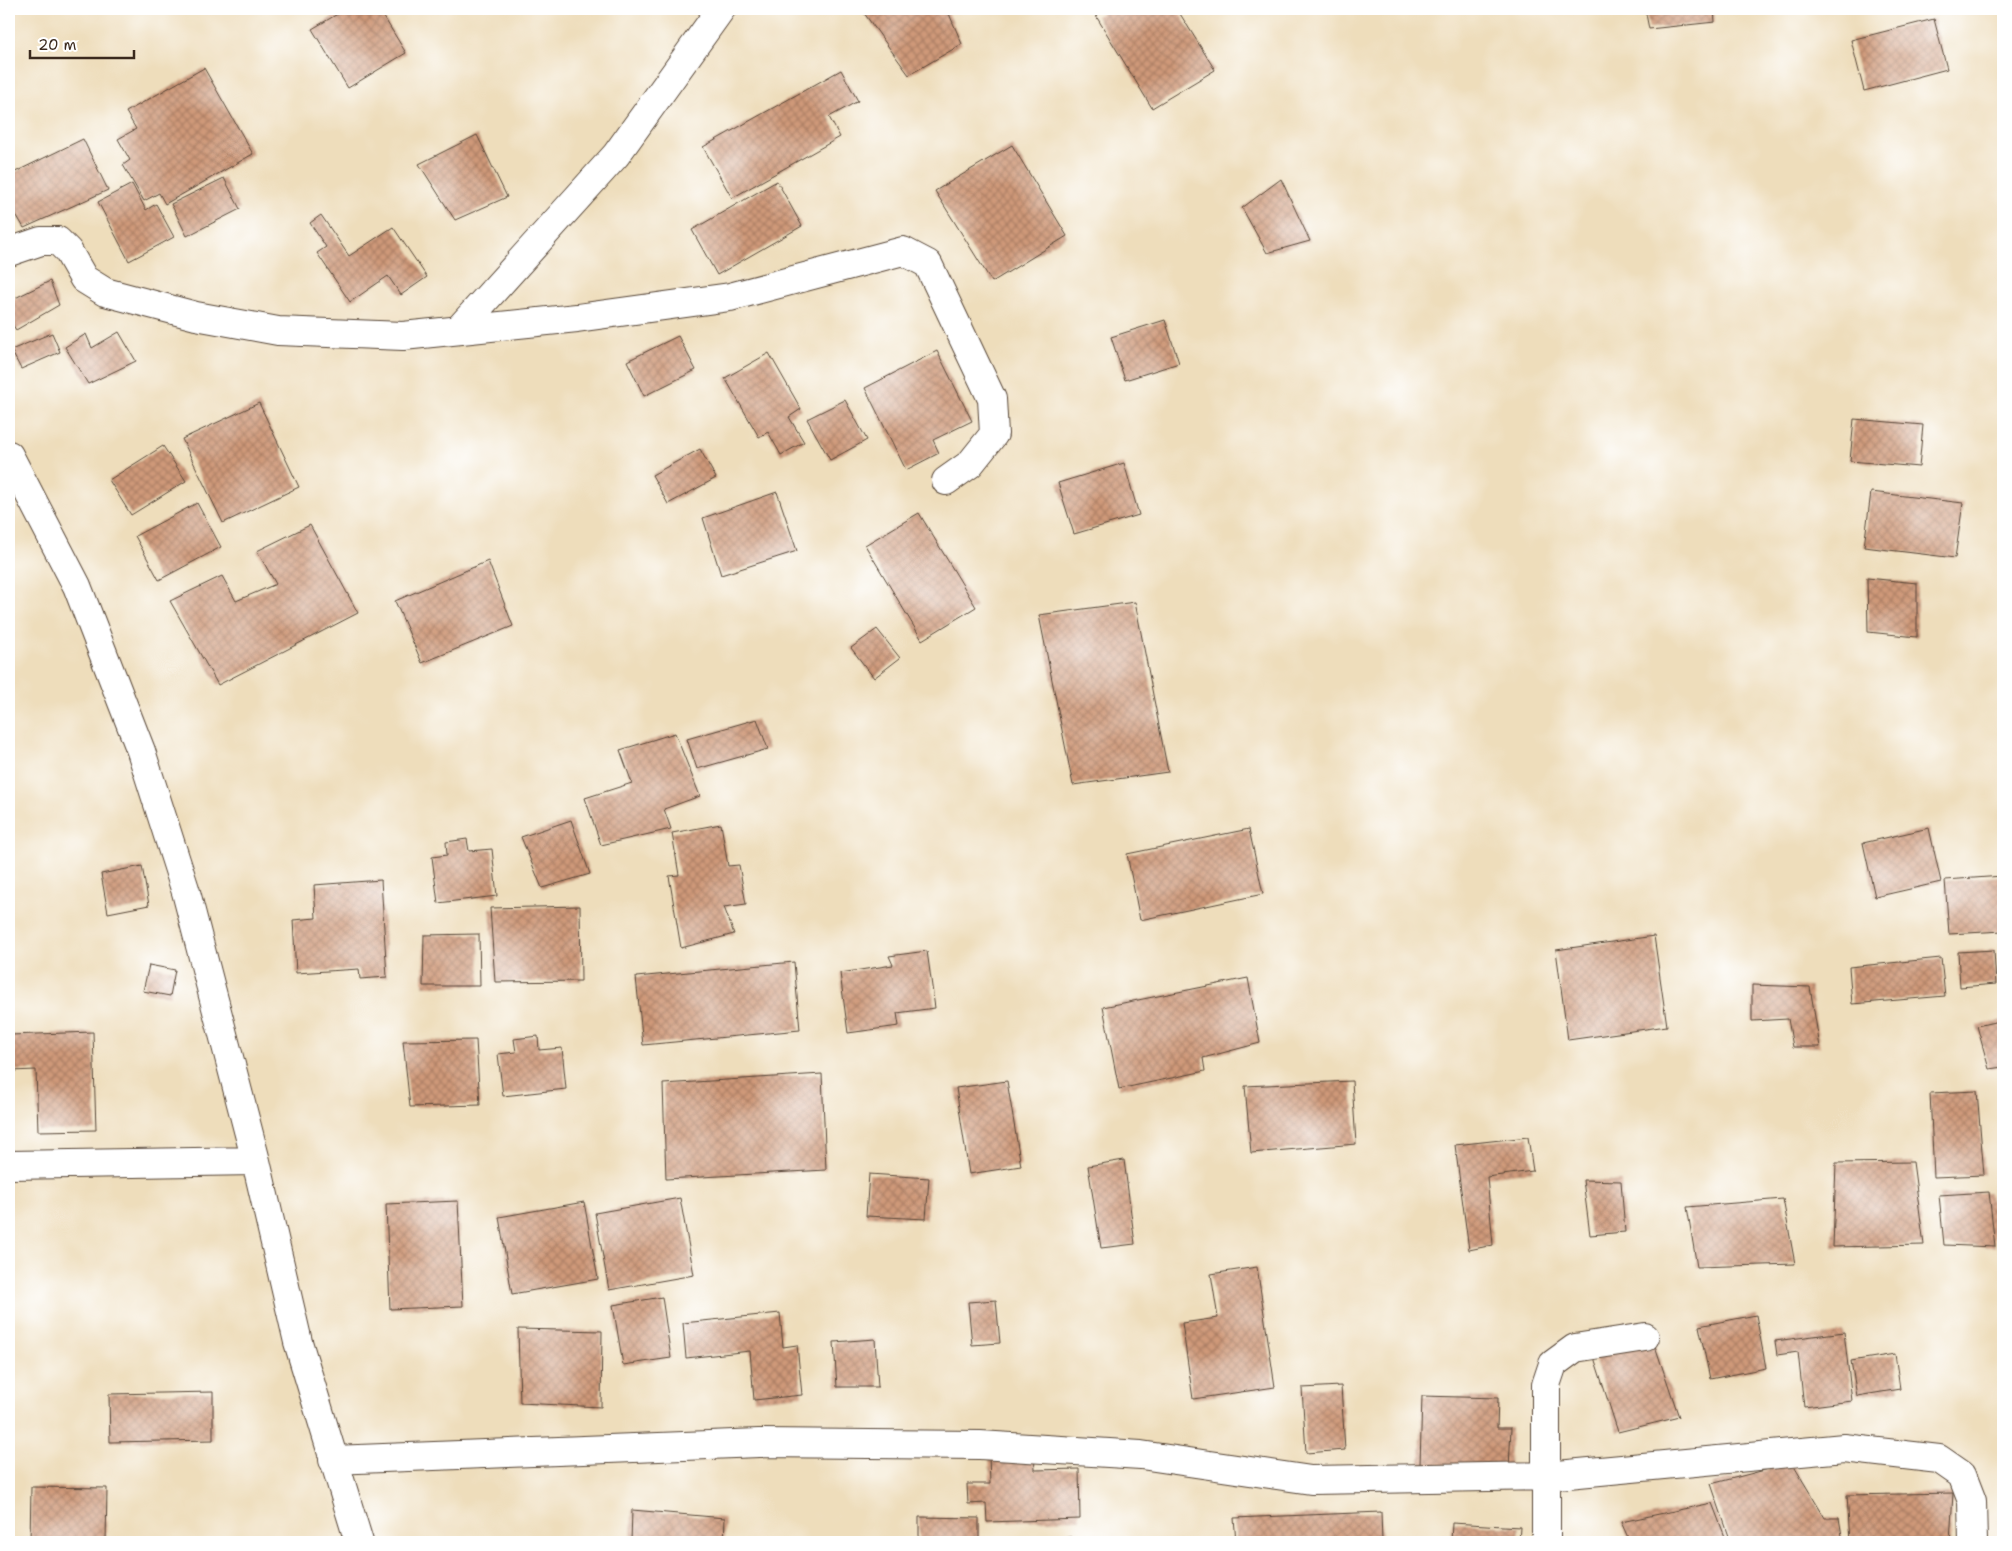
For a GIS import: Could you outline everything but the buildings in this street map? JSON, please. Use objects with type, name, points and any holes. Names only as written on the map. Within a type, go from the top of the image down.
[{"type":"street","points":[[458,330],[616,154],[721,9]]},
{"type":"street","points":[[9,252],[41,241],[58,241],[68,251],[84,279],[105,292],[196,316],[278,331],[404,336],[577,318],[730,297],[904,251],[928,264],[992,399],[994,434],[970,464],[946,481]]},
{"type":"street","points":[[9,455],[77,586],[140,751],[186,892],[256,1161],[298,1342],[359,1542]]},
{"type":"street","points":[[9,1165],[256,1161]]},
{"type":"street","points":[[1546,1542],[1546,1385],[1553,1364],[1575,1348],[1645,1337]]},
{"type":"street","points":[[333,1460],[759,1443],[961,1444],[1141,1455],[1311,1480],[1547,1476],[1844,1448],[1939,1459],[1962,1475],[1972,1501],[1973,1542]]}]
